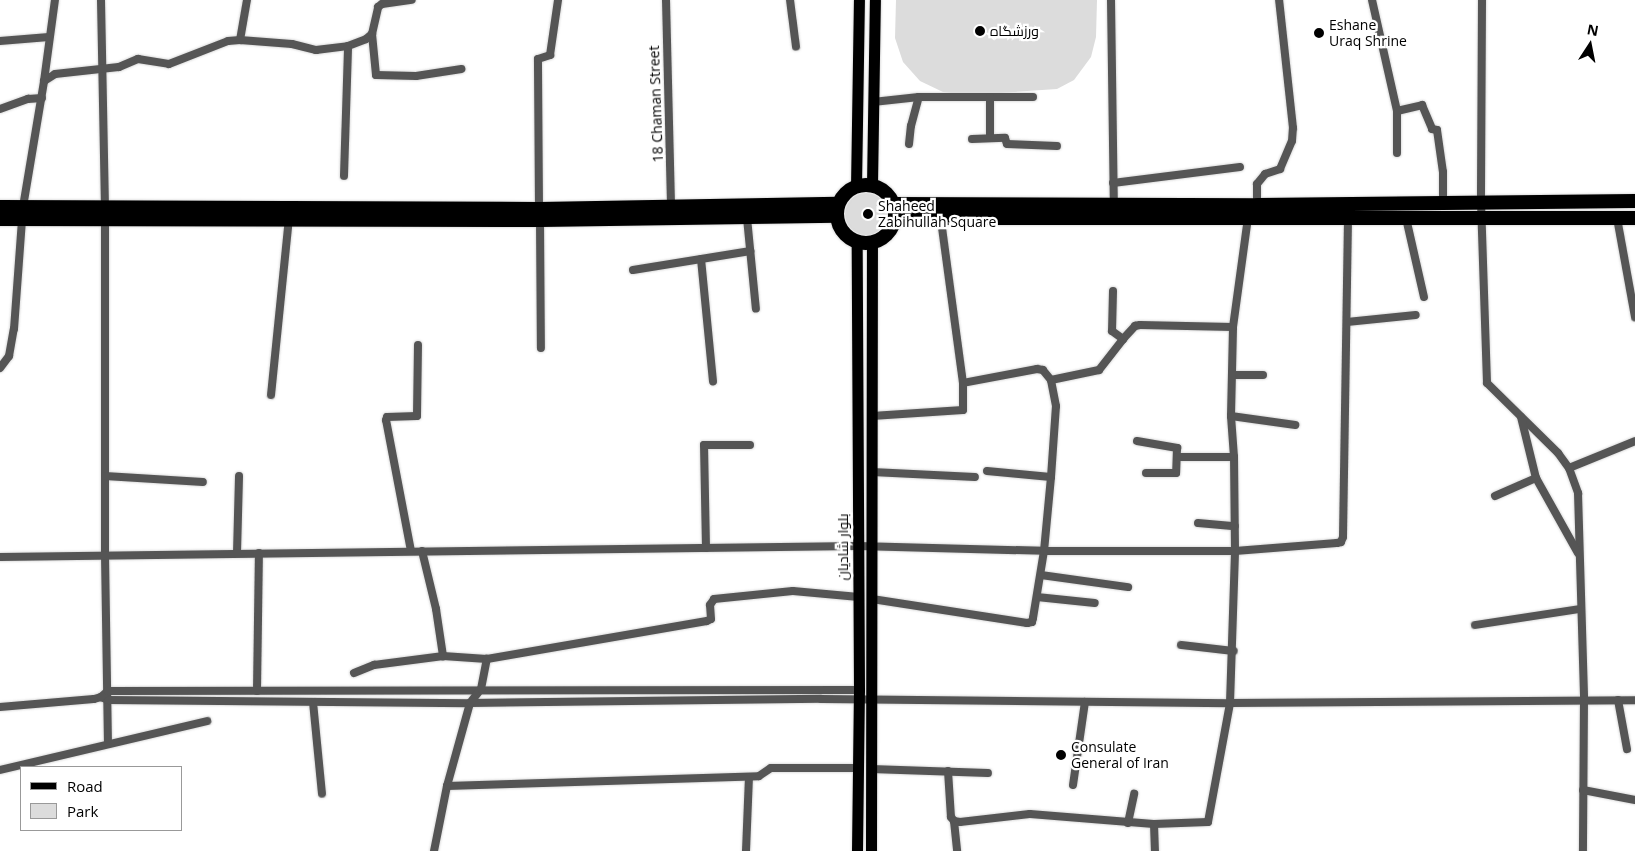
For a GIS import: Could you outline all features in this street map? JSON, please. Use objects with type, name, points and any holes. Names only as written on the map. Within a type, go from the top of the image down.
[{"type":"highway","points":[[872,185],[881,189],[894,204],[896,218],[888,234],[872,243],[857,242],[843,233],[838,210],[845,194],[856,187],[872,185]]},
{"type":"highway","points":[[894,204],[1258,205],[1635,200]]},
{"type":"highway","points":[[105,213],[289,218],[540,215],[671,207],[838,210]]},
{"type":"highway","points":[[0,208],[22,213],[540,215],[747,218],[838,210]]},
{"type":"highway","points":[[0,219],[22,213]]},
{"type":"highway","points":[[896,218],[941,220],[1635,218]]},
{"type":"main road","points":[[856,187],[859,0]]},
{"type":"main road","points":[[872,185],[874,0]]},
{"type":"main road","name":"بلوار شادیان","points":[[857,242],[859,598],[857,851]]},
{"type":"main road","name":"بلوار شادیان","points":[[871,851],[872,243]]},
{"type":"street","points":[[0,368],[9,356],[14,329],[22,213],[42,98],[55,0]]},
{"type":"street","points":[[101,0],[105,213],[105,555],[108,691],[105,699],[108,744]]},
{"type":"street","points":[[240,40],[247,0]]},
{"type":"street","points":[[412,0],[382,4],[375,3],[372,34],[374,71],[376,75],[416,76],[461,69]]},
{"type":"street","points":[[541,348],[538,59],[550,55],[558,0]]},
{"type":"street","name":"18 Chaman Street","points":[[666,0],[671,207]]},
{"type":"street","points":[[790,0],[796,48]]},
{"type":"street","points":[[1111,0],[1114,204]]},
{"type":"street","points":[[954,821],[1030,814],[1128,823],[1208,822],[1230,703],[1234,651],[1234,457],[1230,416],[1233,327],[1248,218],[1258,205],[1257,184],[1265,174],[1280,169],[1292,141],[1293,128],[1279,0]]},
{"type":"street","points":[[1372,0],[1397,111],[1397,152]]},
{"type":"street","points":[[1482,0],[1482,202],[1484,218],[1487,383],[1558,452],[1569,468],[1578,492],[1578,554],[1584,699],[1583,851]]},
{"type":"street","points":[[44,81],[56,74],[119,67],[138,59],[169,64],[228,41],[240,40],[292,44],[316,50],[348,46],[366,39],[372,34]]},
{"type":"street","points":[[0,41],[49,37]]},
{"type":"street","points":[[344,176],[348,46]]},
{"type":"street","points":[[909,144],[911,126],[919,97]]},
{"type":"street","points":[[873,102],[919,97],[1033,97]]},
{"type":"street","points":[[990,97],[990,138]]},
{"type":"street","points":[[0,109],[28,99],[42,98]]},
{"type":"street","points":[[1397,111],[1422,105],[1432,129],[1437,130],[1443,172],[1444,203]]},
{"type":"street","points":[[972,139],[1005,138],[1007,144],[1057,146]]},
{"type":"street","points":[[1113,182],[1240,168]]},
{"type":"street","points":[[271,396],[289,218]]},
{"type":"street","points":[[747,218],[756,309]]},
{"type":"street","points":[[0,557],[858,546],[1044,551],[1235,551],[1341,542],[1343,537],[1348,218]]},
{"type":"street","points":[[1406,218],[1424,297]]},
{"type":"street","points":[[1617,218],[1635,318]]},
{"type":"street","points":[[872,416],[963,410],[963,383],[941,220]]},
{"type":"street","points":[[633,270],[750,251]]},
{"type":"street","points":[[701,259],[713,381]]},
{"type":"street","points":[[1113,291],[1112,331],[1123,339]]},
{"type":"street","points":[[1347,322],[1416,315]]},
{"type":"street","points":[[1051,380],[1099,370],[1135,326],[1233,327]]},
{"type":"street","points":[[411,551],[386,420],[387,417],[417,416],[418,345]]},
{"type":"street","points":[[872,599],[1032,622],[1041,574],[1051,477],[1056,406],[1051,380],[1043,370],[1037,369],[963,383]]},
{"type":"street","points":[[1232,375],[1263,375]]},
{"type":"street","points":[[1230,416],[1294,425]]},
{"type":"street","points":[[1521,417],[1536,478],[1578,554]]},
{"type":"street","points":[[1137,441],[1176,448],[1176,473],[1146,474]]},
{"type":"street","points":[[1569,468],[1635,442]]},
{"type":"street","points":[[706,548],[704,445],[750,445]]},
{"type":"street","points":[[1177,457],[1234,457]]},
{"type":"street","points":[[987,471],[1051,477]]},
{"type":"street","points":[[872,472],[975,477]]},
{"type":"street","points":[[105,476],[203,482]]},
{"type":"street","points":[[237,553],[239,476]]},
{"type":"street","points":[[1495,496],[1536,478]]},
{"type":"street","points":[[1198,523],[1235,526]]},
{"type":"street","points":[[422,551],[436,609],[443,656]]},
{"type":"street","points":[[257,691],[259,553]]},
{"type":"street","points":[[1041,574],[1128,587]]},
{"type":"street","points":[[354,673],[374,665],[443,656],[487,659],[707,621],[711,618],[710,604],[714,599],[793,591],[859,598]]},
{"type":"street","points":[[1037,597],[1095,603]]},
{"type":"street","points":[[1475,625],[1580,609]]},
{"type":"street","points":[[1181,645],[1234,651]]},
{"type":"street","points":[[434,851],[447,786],[470,703],[481,689],[487,659]]},
{"type":"street","points":[[108,691],[481,689],[859,694],[872,700],[1230,703],[1635,700]]},
{"type":"street","points":[[0,707],[105,699],[470,703],[859,694]]},
{"type":"street","points":[[1618,700],[1627,750]]},
{"type":"street","points":[[313,702],[322,794]]},
{"type":"street","points":[[1073,785],[1085,702]]},
{"type":"street","points":[[0,770],[207,721]]},
{"type":"street","points":[[447,786],[761,776],[771,768],[858,768]]},
{"type":"street","points":[[871,769],[988,772]]},
{"type":"street","points":[[948,771],[951,817],[954,821],[957,851]]},
{"type":"street","points":[[746,851],[748,776]]},
{"type":"street","points":[[1584,790],[1635,800]]},
{"type":"street","points":[[1128,823],[1134,794]]},
{"type":"street","points":[[1154,824],[1155,851]]},
{"type":"green space","points":[[896,0],[1097,0],[1096,37],[1091,57],[1074,80],[1057,89],[969,95],[943,92],[920,81],[903,62],[895,38]]},
{"type":"green space","points":[[866,193],[881,199],[887,214],[881,229],[866,235],[851,229],[845,214],[851,199]]},
{"type":"place","name":"ورزشگاه","points":[[980,31]]},
{"type":"place","name":"Eshane Uraq Shrine","points":[[1319,33]]},
{"type":"place","name":"Shaheed Zabihullah Square","points":[[868,214]]},
{"type":"place","name":"Consulate General of Iran","points":[[1061,755]]}]
